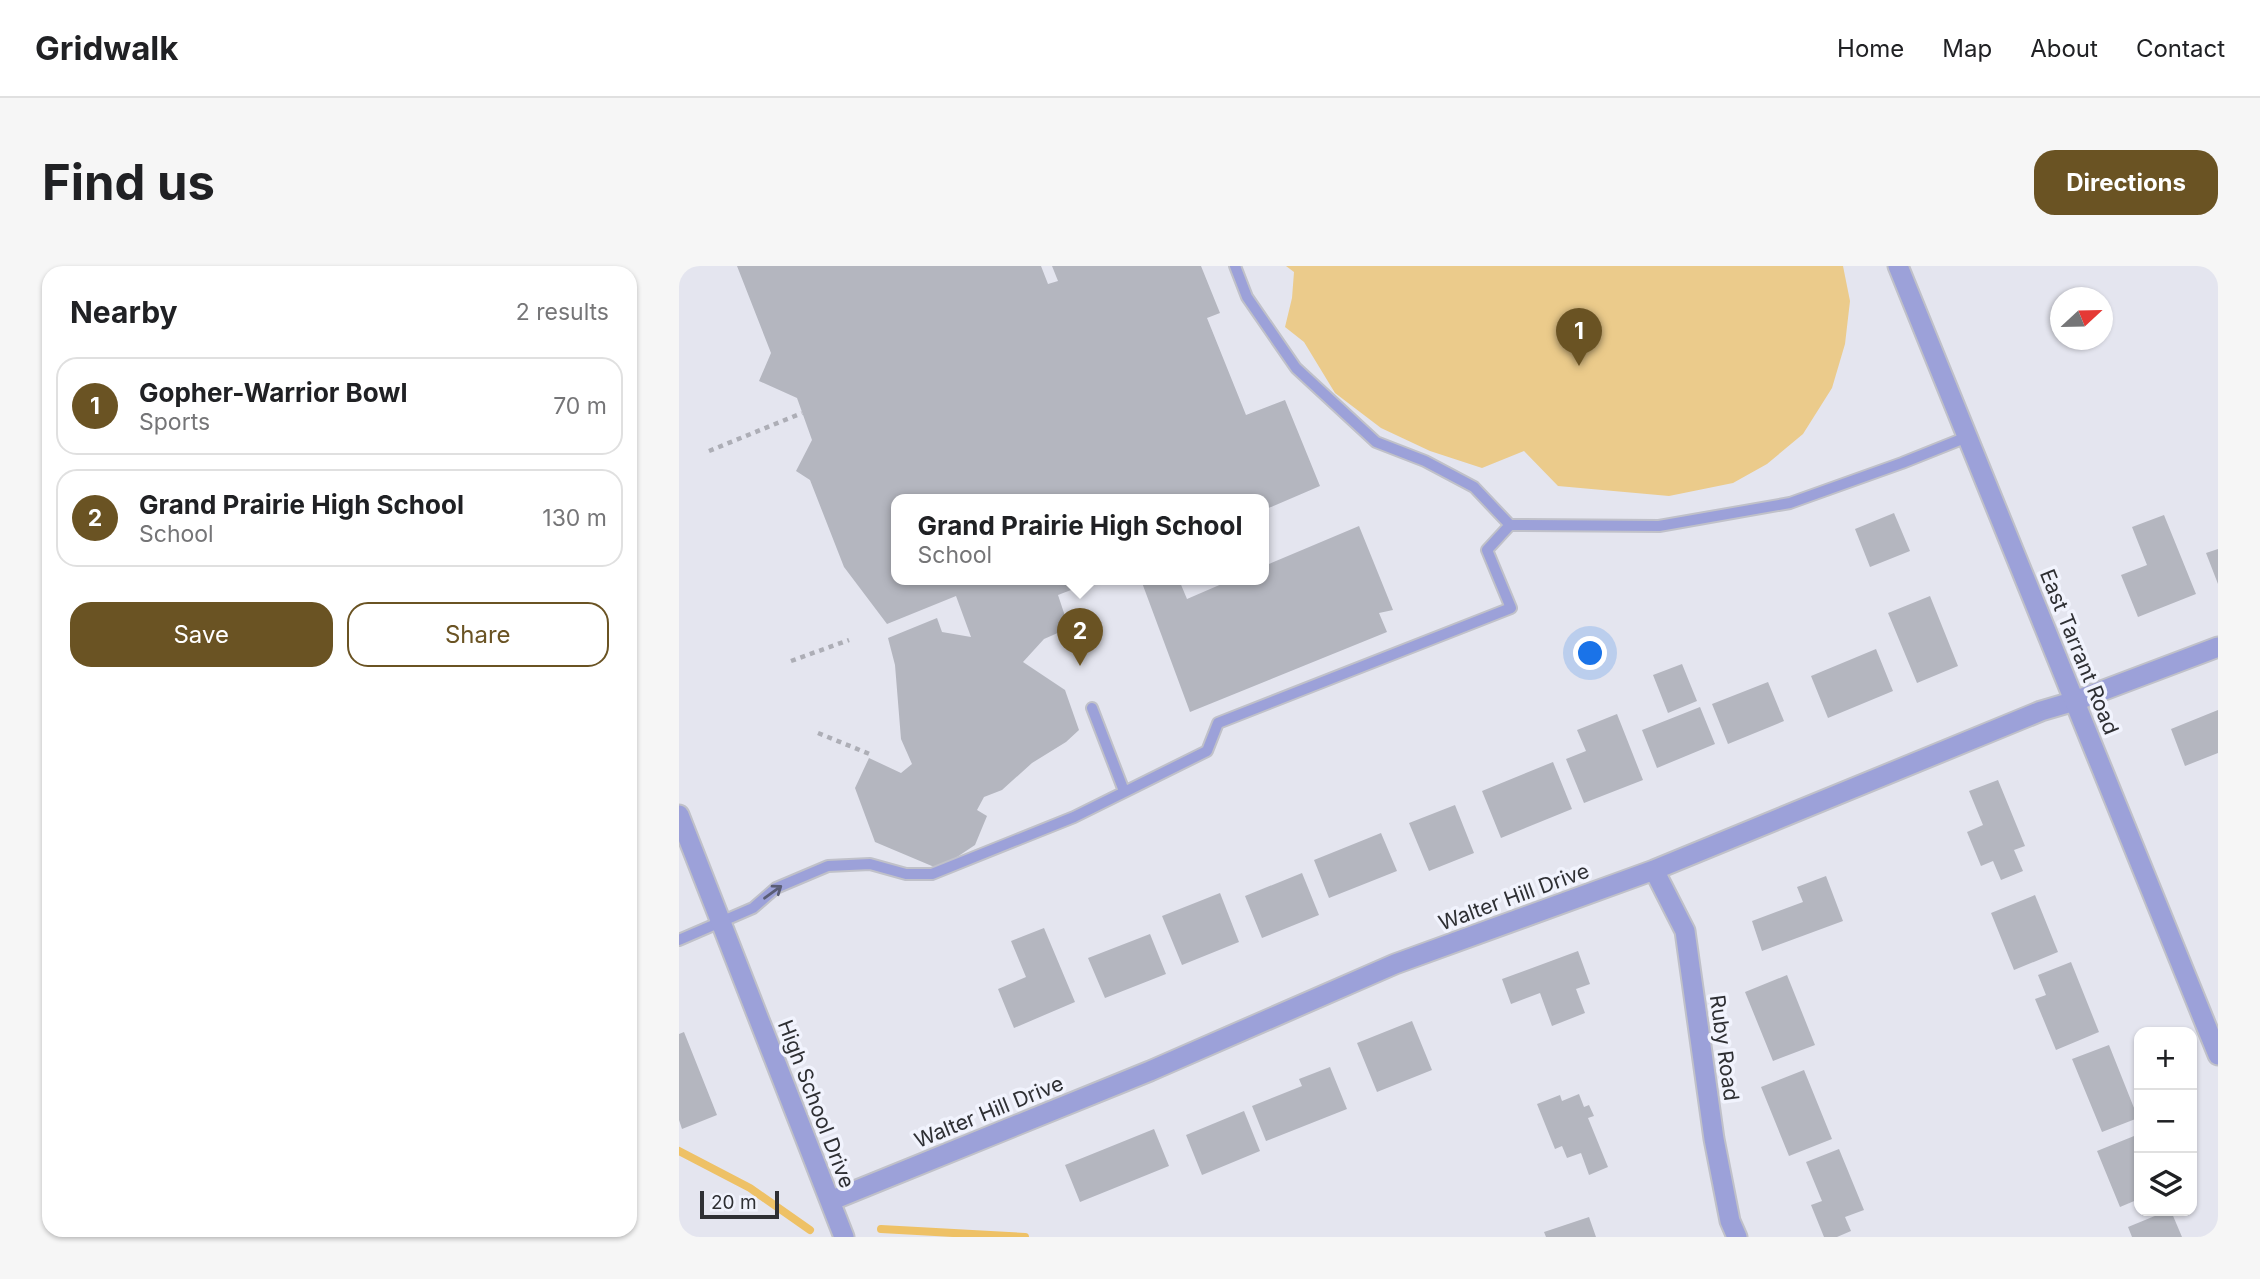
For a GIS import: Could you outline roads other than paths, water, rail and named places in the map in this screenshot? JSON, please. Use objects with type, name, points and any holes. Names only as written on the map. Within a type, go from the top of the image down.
[{"type":"street","name":"East Tarrant Road","points":[[1898,266],[2218,1054]]},
{"type":"street","name":"Walter Hill Drive","points":[[829,1201],[1150,1071],[1395,964],[1654,870],[2041,711],[2075,701],[2218,647]]},
{"type":"street","name":"High School Drive","points":[[679,815],[844,1237]]},
{"type":"street","name":"Ruby Road","points":[[1654,870],[1685,931],[1714,1139],[1730,1221],[1737,1237]]},
{"type":"lane","points":[[1235,266],[1247,297],[1296,368],[1377,442],[1425,461],[1473,487],[1510,525],[1659,526],[1790,503],[1967,437]]},
{"type":"lane","points":[[679,940],[753,908],[776,888],[828,866],[870,864],[906,874],[932,874],[1074,817],[1207,751],[1218,723],[1511,608],[1487,550],[1510,525]]},
{"type":"lane","points":[[1091,708],[1124,791]]},
{"type":"waterway","points":[[679,1151],[750,1188],[810,1230]]},
{"type":"waterway","points":[[881,1229],[1025,1237]]},
{"type":"place","name":"Gopher-Warrior Bowl","points":[[1579,366]]},
{"type":"place","name":"Grand Prairie High School","points":[[1080,666]]}]
